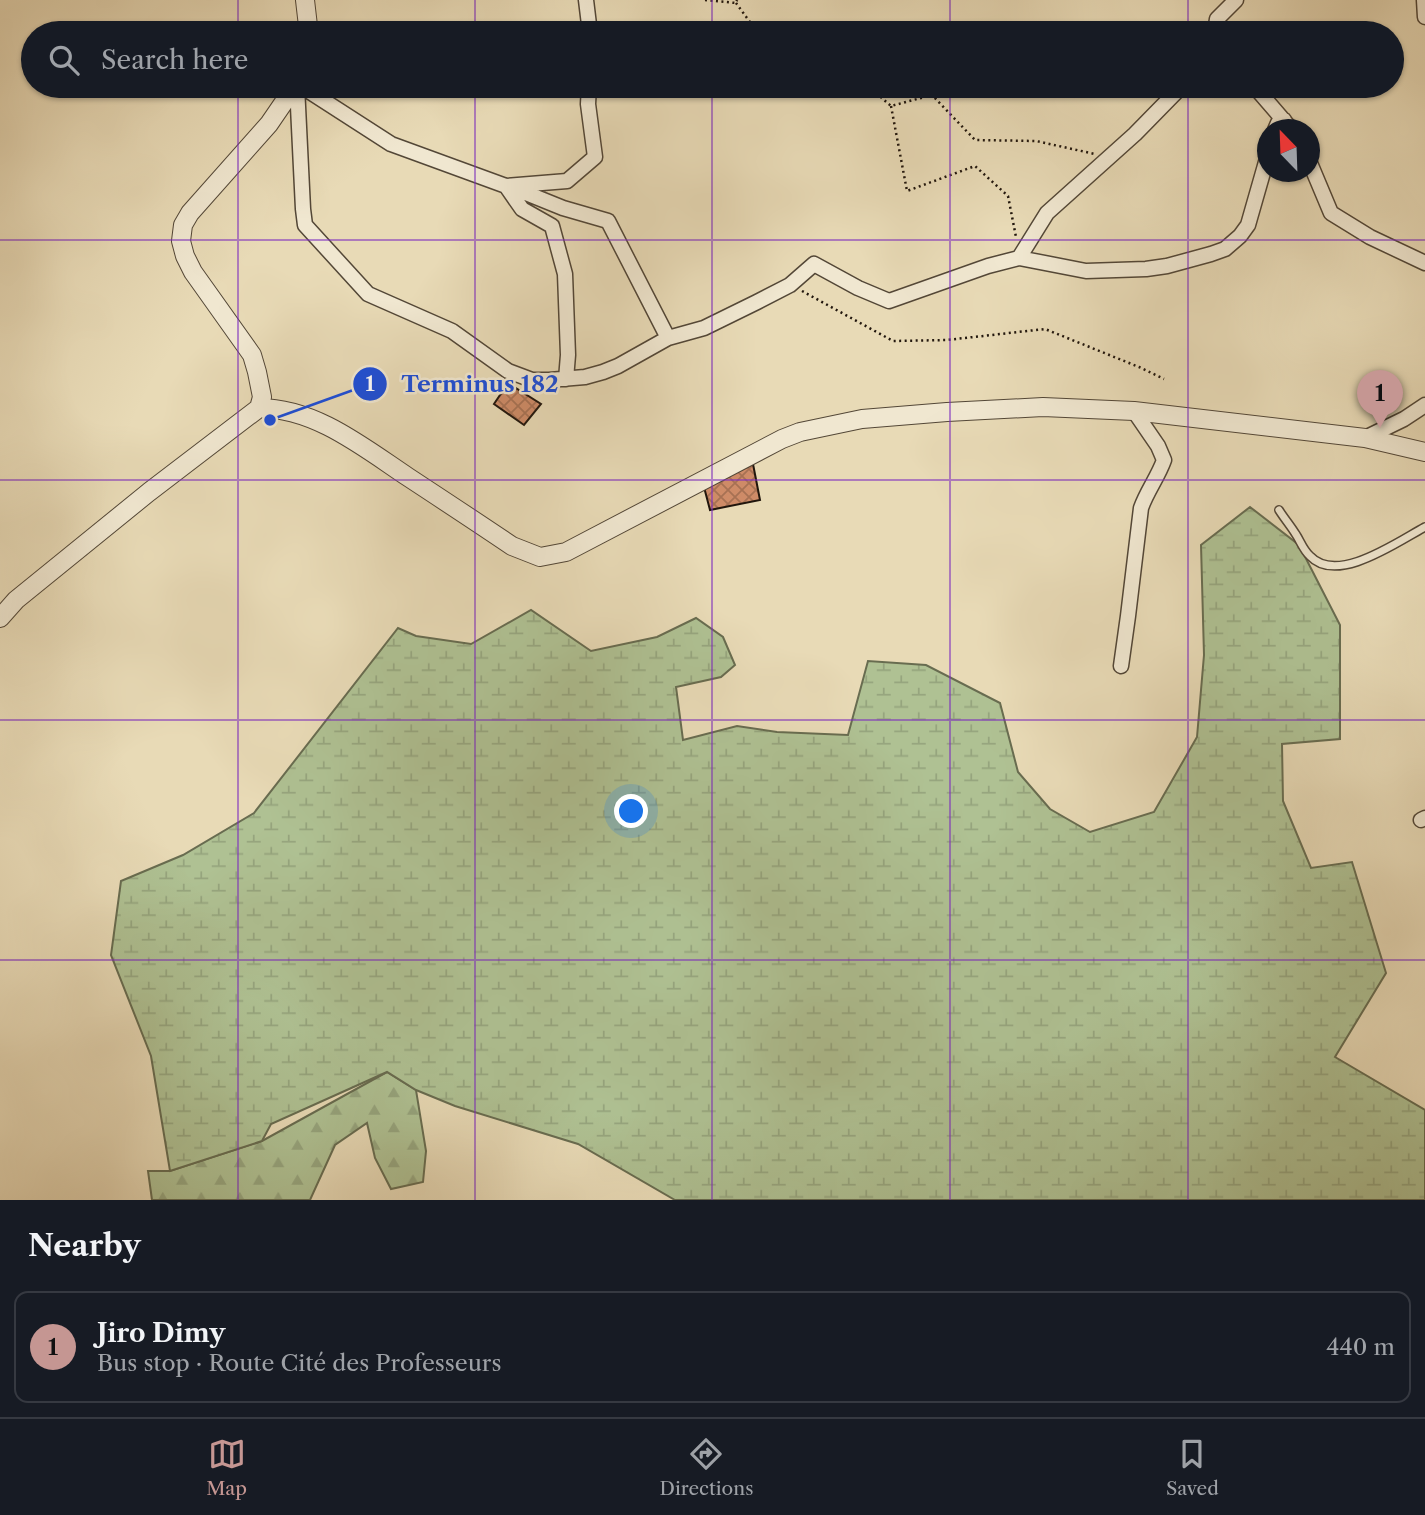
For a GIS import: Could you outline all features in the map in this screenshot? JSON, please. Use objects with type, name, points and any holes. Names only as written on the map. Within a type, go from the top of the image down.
[{"type":"street","points":[[305,0],[307,21]]},
{"type":"street","points":[[586,0],[589,21]]},
{"type":"street","points":[[1217,21],[1236,0]]},
{"type":"street","points":[[1424,0],[1425,17]]},
{"type":"street","points":[[259,408],[262,397],[252,355],[192,272],[181,241],[183,225],[190,213],[269,124],[288,98]]},
{"type":"street","points":[[298,98],[305,225],[368,294],[452,331],[508,371],[532,380],[566,379],[603,372],[618,366],[668,338],[704,328],[790,285],[814,264],[889,301],[988,266],[1019,258],[1086,271],[1167,266],[1224,249],[1240,236],[1248,225],[1260,182]]},
{"type":"street","points":[[316,98],[391,144],[563,208],[608,221],[668,338]]},
{"type":"street","points":[[506,186],[567,181],[594,158],[588,98]]},
{"type":"street","points":[[1019,258],[1047,213],[1135,134],[1170,98]]},
{"type":"street","points":[[1263,98],[1279,119]]},
{"type":"street","points":[[1318,182],[1331,213],[1370,237],[1425,263]]},
{"type":"street","points":[[506,186],[522,209],[552,226],[565,274],[568,355],[566,379]]},
{"type":"street","points":[[1365,438],[1404,419],[1425,405]]},
{"type":"street","points":[[0,618],[16,600],[149,492],[259,408],[278,408],[342,433],[512,546],[540,557],[566,552],[782,439],[800,432],[862,419],[1043,407],[1134,411],[1365,438],[1425,452]]},
{"type":"street","points":[[1121,666],[1141,508],[1164,460],[1158,446],[1134,411]]},
{"type":"lane","points":[[1279,510],[1308,555],[1321,565],[1337,567],[1366,558],[1425,527]]},
{"type":"path","points":[[705,0],[737,1],[750,21]]},
{"type":"path","points":[[882,98],[891,106],[907,191],[975,166],[1008,196],[1019,258]]},
{"type":"path","points":[[891,106],[921,98]]},
{"type":"path","points":[[935,98],[975,140],[1036,141],[1109,157]]},
{"type":"path","points":[[790,285],[893,341],[947,340],[1045,329],[1164,379]]},
{"type":"green space","points":[[1250,507],[1299,545],[1340,625],[1340,739],[1282,744],[1283,801],[1311,868],[1352,862],[1386,973],[1335,1057],[1425,1110],[1425,1200],[675,1200],[578,1144],[455,1106],[416,1090],[387,1072],[271,1124],[262,1141],[170,1171],[151,1056],[111,955],[121,881],[183,855],[254,813],[398,628],[416,636],[471,644],[531,610],[591,651],[657,637],[696,618],[723,637],[735,665],[721,677],[676,687],[683,740],[737,726],[777,732],[848,735],[868,661],[926,665],[1000,703],[1018,772],[1050,809],[1090,832],[1154,812],[1197,737],[1204,655],[1201,545]]},
{"type":"green space","points":[[387,1072],[416,1090],[426,1151],[423,1182],[391,1189],[375,1158],[367,1123],[335,1145],[310,1200],[152,1200],[148,1171],[170,1171],[262,1141]]},
{"type":"building","points":[[508,383],[541,404],[524,425],[494,404]]},
{"type":"building","points":[[753,464],[760,500],[710,510],[704,487]]},
{"type":"place","name":"Terminus 182","points":[[270,420]]},
{"type":"place","name":"Jiro Dimy","points":[[1380,428]]}]
